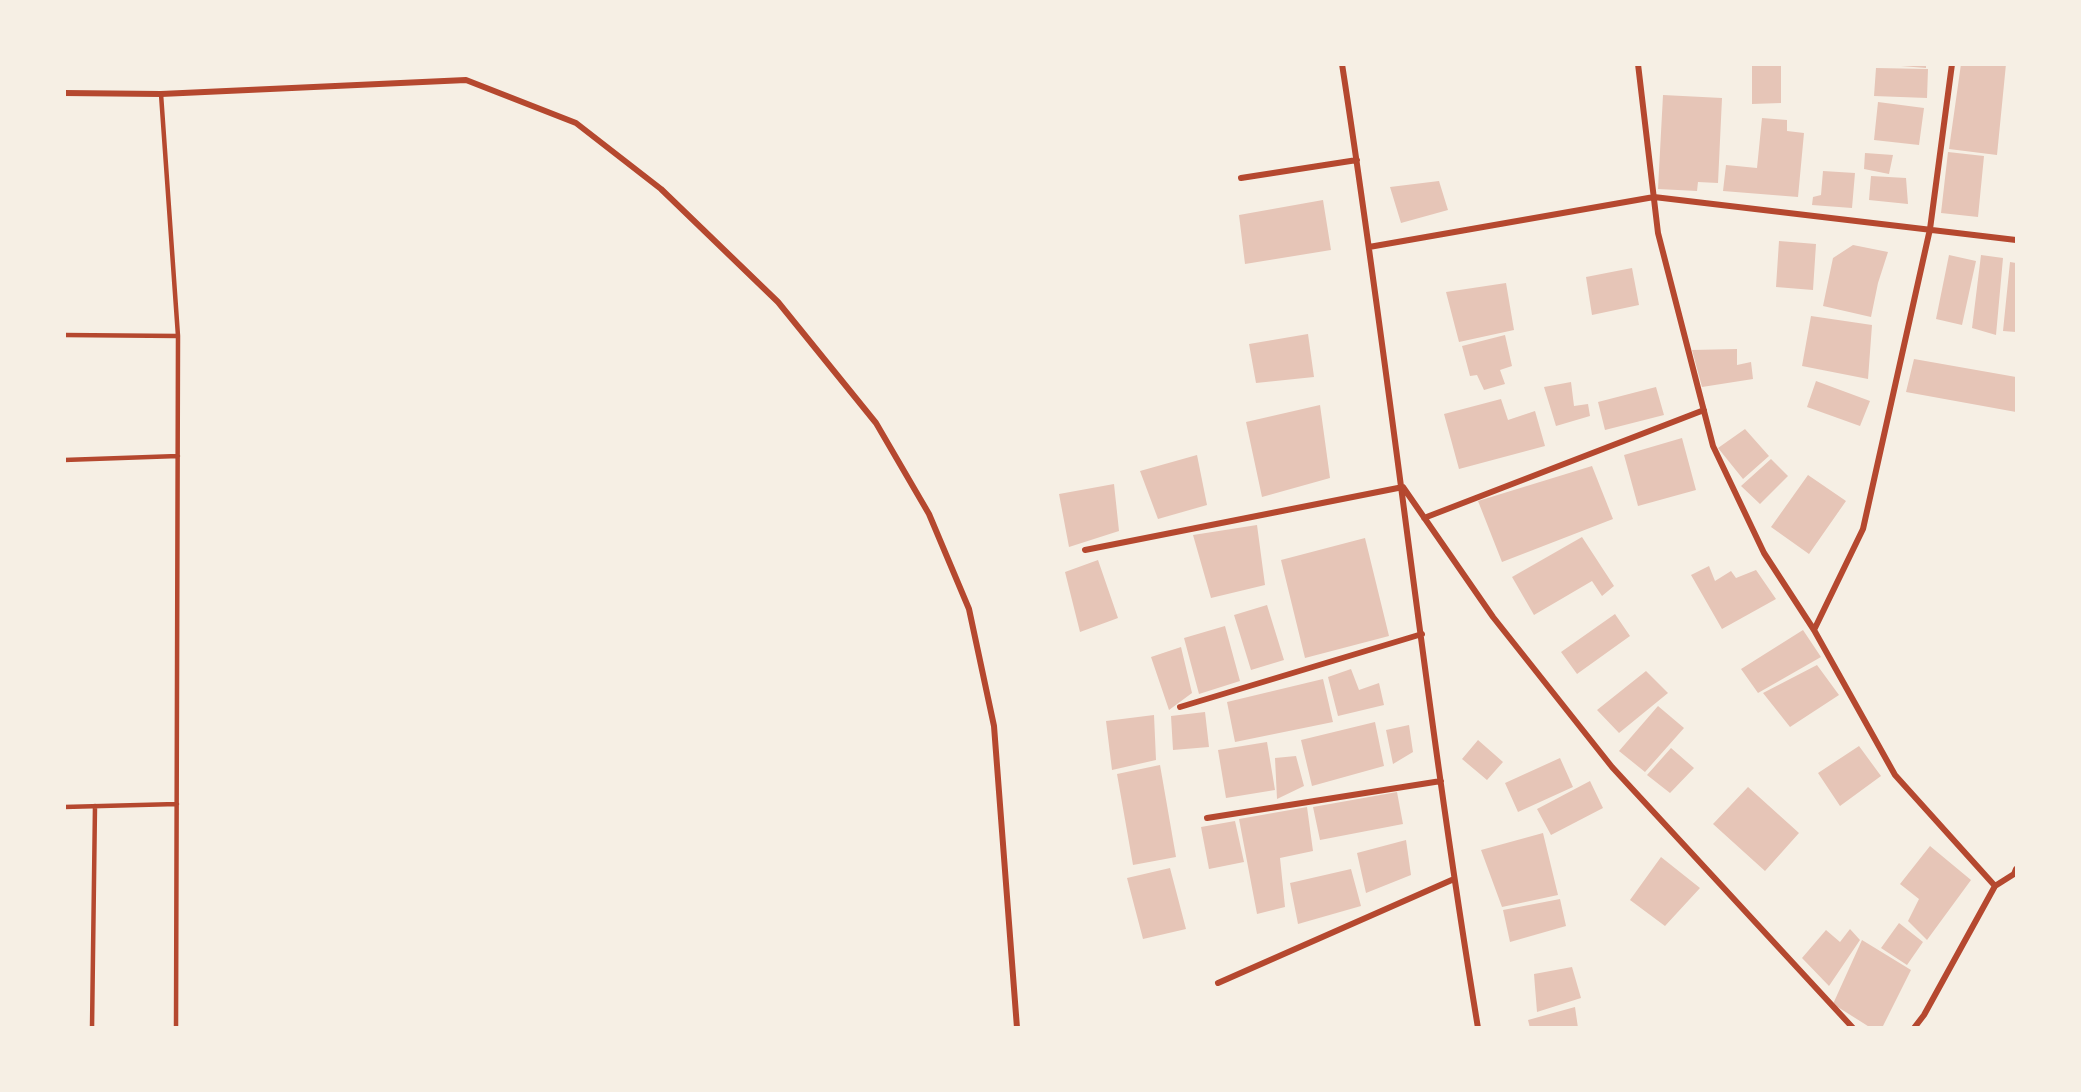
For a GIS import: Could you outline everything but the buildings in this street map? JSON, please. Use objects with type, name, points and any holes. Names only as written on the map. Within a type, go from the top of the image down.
[{"type":"street","points":[[1342,64],[1369,246],[1454,879],[1479,1028]]},
{"type":"street","points":[[1638,64],[1658,233],[1713,446],[1764,553],[1814,630],[1895,775],[1995,886]]},
{"type":"street","points":[[1814,630],[1863,528],[1930,230],[1952,64]]},
{"type":"street","points":[[64,93],[161,94],[466,80],[576,123],[661,189],[778,302],[876,423],[929,514],[969,609],[994,726],[1017,1028]]},
{"type":"street","points":[[1241,178],[1357,160]]},
{"type":"street","points":[[1369,246],[1654,197],[2016,240]]},
{"type":"street","points":[[1424,518],[1704,410]]},
{"type":"street","points":[[1402,487],[1493,616],[1612,767],[1853,1028]]},
{"type":"street","points":[[1085,550],[1402,487]]},
{"type":"street","points":[[1180,707],[1422,634]]},
{"type":"street","points":[[1207,818],[1441,781]]},
{"type":"street","points":[[1914,1028],[1924,1015],[1995,886],[2016,873]]},
{"type":"street","points":[[1218,983],[1454,879]]},
{"type":"lane","points":[[161,94],[178,336],[176,1028]]},
{"type":"lane","points":[[64,335],[178,336]]},
{"type":"lane","points":[[64,460],[178,456]]},
{"type":"lane","points":[[64,807],[177,804]]},
{"type":"lane","points":[[92,1028],[95,806]]}]
